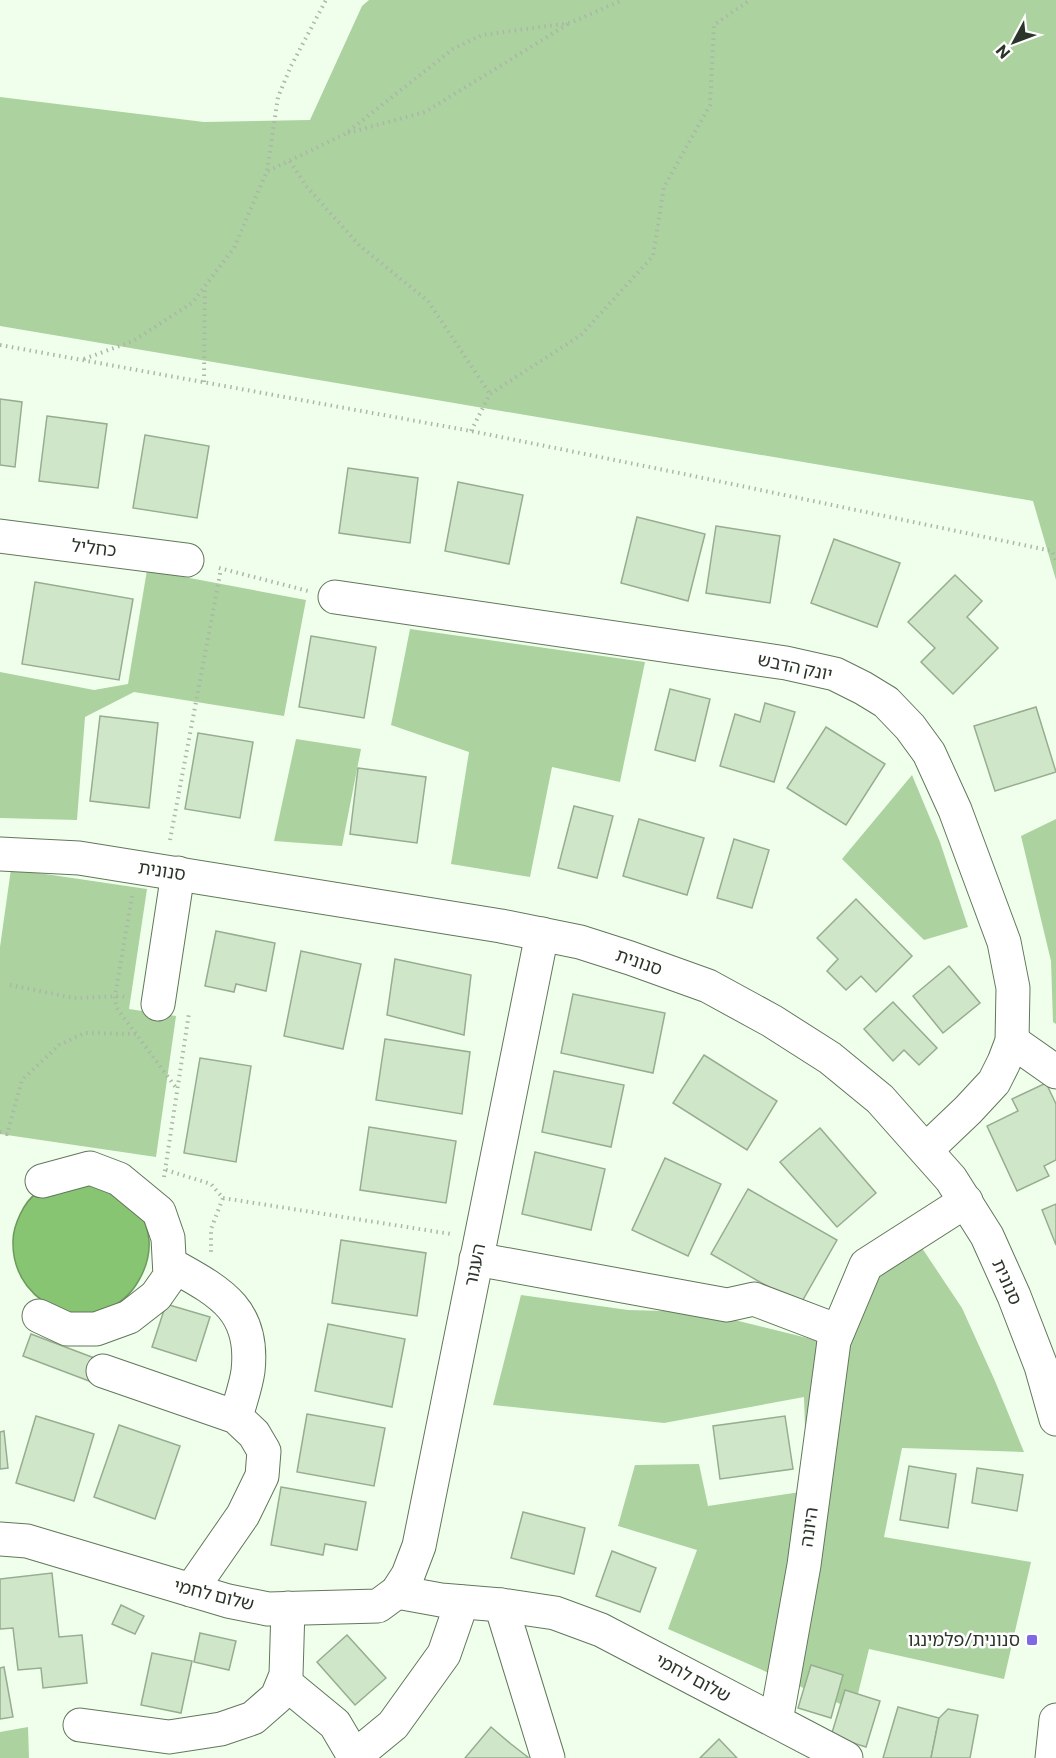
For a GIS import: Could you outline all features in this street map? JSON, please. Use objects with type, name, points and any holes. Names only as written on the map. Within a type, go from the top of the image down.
[{"type":"street","name":"כחליל","points":[[0,536],[187,560]]},
{"type":"street","name":"יונק הדבש","points":[[335,597],[786,663],[835,674],[886,702],[910,727],[929,753],[956,810],[1004,942],[1013,988],[1012,1041],[994,1082],[926,1150]]},
{"type":"street","name":"סנונית","points":[[0,854],[79,858],[501,926],[580,942],[708,986],[772,1021],[830,1058],[880,1099],[951,1179],[987,1236],[1014,1296],[1045,1345],[1041,1366],[1056,1419]]},
{"type":"street","points":[[174,1006],[178,873]]},
{"type":"street","name":"העגור","points":[[397,1592],[408,1575],[419,1546],[542,934]]},
{"type":"street","points":[[1012,1041],[1056,1072]]},
{"type":"street","points":[[39,1316],[67,1329],[96,1329],[129,1317],[156,1296],[170,1276],[168,1238],[159,1212],[119,1179],[90,1167],[42,1181]]},
{"type":"street","name":"היונה","points":[[776,1721],[804,1565],[834,1341],[866,1265],[966,1201]]},
{"type":"street","points":[[479,1249],[727,1305],[754,1299],[838,1331]]},
{"type":"street","points":[[170,1264],[219,1293],[240,1314],[249,1340],[248,1372],[236,1417]]},
{"type":"street","points":[[103,1371],[236,1417],[254,1434],[264,1451],[262,1476],[243,1515],[191,1590]]},
{"type":"street","name":"שלום לחמי","points":[[0,1539],[27,1541],[228,1601],[268,1609],[378,1606],[397,1592],[441,1600],[501,1605],[555,1613],[602,1630],[846,1758]]},
{"type":"street","points":[[284,1682],[335,1724],[354,1757],[393,1725],[444,1654],[462,1602]]},
{"type":"street","points":[[501,1605],[548,1758]]},
{"type":"street","points":[[80,1725],[169,1737],[221,1729],[253,1718],[277,1697],[284,1682],[288,1608]]},
{"type":"street","points":[[1052,1758],[1056,1720]]},
{"type":"path","points":[[81,359],[132,341],[192,303],[234,248],[267,171],[278,97],[291,66],[326,0]]},
{"type":"path","points":[[267,171],[345,134],[425,112],[570,22],[623,0]]},
{"type":"path","points":[[471,431],[490,394],[581,335],[653,256],[664,187],[710,105],[714,26],[750,0]]},
{"type":"path","points":[[345,134],[453,49],[482,35],[570,22]]},
{"type":"path","points":[[290,161],[306,186],[360,246],[428,301],[490,394]]},
{"type":"path","points":[[204,382],[205,285]]},
{"type":"path","points":[[0,345],[471,431],[684,474],[1054,551],[1056,561]]},
{"type":"path","points":[[187,560],[335,597]]},
{"type":"path","points":[[170,840],[221,569]]},
{"type":"path","points":[[10,985],[74,998],[121,996],[174,1006],[159,1212]]},
{"type":"path","points":[[0,1132],[7,1134],[22,1080],[59,1045],[86,1033],[136,1034]]},
{"type":"path","points":[[223,1198],[479,1249]]},
{"type":"shaded area","points":[[369,0],[1056,0],[1056,580],[1033,501],[0,326],[0,97],[204,122],[310,120],[362,6]]},
{"type":"shaded area","points":[[147,570],[306,600],[284,716],[134,692],[85,717],[77,820],[0,818],[0,672],[94,690],[128,684]]},
{"type":"shaded area","points":[[410,629],[645,662],[620,782],[552,767],[530,877],[451,864],[469,752],[391,725]]},
{"type":"shaded area","points":[[296,739],[361,749],[342,846],[274,841]]},
{"type":"shaded area","points":[[912,775],[940,842],[968,927],[924,940],[842,859]]},
{"type":"shaded area","points":[[1056,819],[1056,1024],[1053,1022],[1051,961],[1021,836]]},
{"type":"shaded area","points":[[11,869],[147,889],[129,1009],[176,1016],[156,1157],[0,1134],[0,947]]},
{"type":"shaded area","points":[[80,1177],[136,1207],[145,1222],[149,1245],[147,1261],[139,1280],[123,1299],[104,1310],[83,1314],[62,1310],[43,1301],[27,1286],[16,1266],[13,1241],[20,1214],[32,1197],[47,1188]]},
{"type":"shaded area","points":[[906,1224],[962,1308],[1024,1452],[902,1448],[884,1537],[1031,1562],[1004,1679],[869,1649],[854,1710],[668,1629],[697,1550],[618,1526],[635,1465],[699,1464],[708,1506],[807,1491],[804,1397],[664,1423],[493,1405],[521,1295],[628,1310],[702,1312],[844,1347],[852,1291]]},
{"type":"shaded area","points":[[28,1727],[29,1758],[0,1758],[0,1732]]},
{"type":"building","points":[[0,399],[22,402],[15,467],[0,465]]},
{"type":"building","points":[[47,416],[107,424],[98,488],[39,481]]},
{"type":"building","points":[[145,435],[209,446],[197,518],[133,508]]},
{"type":"building","points":[[348,468],[418,478],[410,543],[339,533]]},
{"type":"building","points":[[458,482],[523,495],[509,564],[445,551]]},
{"type":"building","points":[[637,517],[705,534],[688,601],[621,583]]},
{"type":"building","points":[[716,526],[780,536],[770,603],[706,593]]},
{"type":"building","points":[[834,539],[900,563],[877,627],[811,603]]},
{"type":"building","points":[[955,575],[982,601],[967,617],[998,648],[953,694],[921,662],[935,648],[908,622]]},
{"type":"building","points":[[35,582],[133,599],[119,680],[22,664]]},
{"type":"building","points":[[311,636],[376,647],[364,718],[299,707]]},
{"type":"building","points":[[670,689],[710,699],[695,761],[655,750]]},
{"type":"building","points":[[765,703],[795,712],[774,782],[720,766],[735,714],[760,722]]},
{"type":"building","points":[[1036,707],[1056,772],[995,791],[974,726]]},
{"type":"building","points":[[100,716],[158,723],[149,808],[90,801]]},
{"type":"building","points":[[826,727],[885,764],[846,825],[787,788]]},
{"type":"building","points":[[198,733],[253,742],[240,818],[185,809]]},
{"type":"building","points":[[358,768],[426,777],[417,843],[350,834]]},
{"type":"building","points":[[574,806],[613,816],[597,878],[558,868]]},
{"type":"building","points":[[639,819],[704,838],[687,895],[623,876]]},
{"type":"building","points":[[734,839],[769,850],[752,908],[717,898]]},
{"type":"building","points":[[856,899],[912,956],[876,992],[861,976],[846,990],[827,971],[838,959],[817,938]]},
{"type":"building","points":[[216,931],[275,943],[266,991],[236,984],[234,992],[205,986]]},
{"type":"building","points":[[301,951],[361,964],[343,1049],[284,1036]]},
{"type":"building","points":[[395,959],[471,975],[464,1035],[387,1015]]},
{"type":"building","points":[[949,966],[980,1003],[943,1033],[913,996]]},
{"type":"building","points":[[573,994],[665,1013],[653,1073],[561,1053]]},
{"type":"building","points":[[893,1002],[937,1048],[919,1065],[904,1050],[893,1061],[864,1029]]},
{"type":"building","points":[[385,1039],[470,1052],[462,1114],[376,1100]]},
{"type":"building","points":[[704,1055],[777,1101],[747,1150],[673,1103]]},
{"type":"building","points":[[200,1058],[251,1066],[236,1162],[184,1153]]},
{"type":"building","points":[[554,1071],[624,1085],[611,1147],[542,1132]]},
{"type":"building","points":[[1046,1083],[1056,1104],[1056,1160],[1044,1166],[1049,1176],[1017,1191],[987,1126],[1018,1111],[1012,1099]]},
{"type":"building","points":[[369,1127],[456,1141],[446,1203],[360,1190]]},
{"type":"building","points":[[820,1128],[876,1193],[837,1227],[780,1162]]},
{"type":"building","points":[[535,1152],[605,1169],[591,1230],[522,1214]]},
{"type":"building","points":[[665,1158],[721,1184],[688,1256],[632,1230]]},
{"type":"building","points":[[748,1189],[837,1240],[800,1305],[711,1254]]},
{"type":"building","points":[[1056,1204],[1056,1245],[1042,1210]]},
{"type":"building","points":[[341,1240],[426,1253],[417,1316],[332,1303]]},
{"type":"building","points":[[166,1304],[210,1317],[196,1361],[152,1347]]},
{"type":"building","points":[[328,1324],[405,1339],[392,1407],[315,1391]]},
{"type":"building","points":[[31,1334],[97,1359],[89,1381],[23,1356]]},
{"type":"building","points":[[307,1414],[385,1428],[374,1486],[297,1472]]},
{"type":"building","points":[[36,1416],[94,1434],[74,1501],[16,1483]]},
{"type":"building","points":[[785,1416],[793,1469],[720,1479],[713,1426]]},
{"type":"building","points":[[119,1425],[180,1446],[155,1519],[94,1497]]},
{"type":"building","points":[[4,1431],[8,1468],[0,1469],[0,1432]]},
{"type":"building","points":[[909,1466],[956,1474],[948,1528],[900,1520]]},
{"type":"building","points":[[977,1468],[1023,1475],[1017,1511],[972,1503]]},
{"type":"building","points":[[281,1487],[366,1502],[357,1550],[325,1544],[323,1555],[271,1545]]},
{"type":"building","points":[[523,1512],[585,1528],[574,1574],[511,1558]]},
{"type":"building","points":[[612,1551],[656,1568],[640,1612],[596,1596]]},
{"type":"building","points":[[52,1573],[59,1637],[82,1635],[87,1683],[43,1688],[41,1668],[18,1670],[13,1628],[0,1629],[0,1579]]},
{"type":"building","points":[[121,1605],[144,1616],[135,1634],[112,1624]]},
{"type":"building","points":[[200,1633],[236,1641],[229,1670],[194,1662]]},
{"type":"building","points":[[347,1635],[386,1678],[355,1705],[317,1662]]},
{"type":"building","points":[[152,1653],[192,1661],[181,1713],[141,1705]]},
{"type":"building","points":[[811,1665],[843,1675],[831,1718],[798,1708]]},
{"type":"building","points":[[4,1667],[13,1717],[0,1719],[0,1668]]},
{"type":"building","points":[[845,1690],[880,1701],[866,1747],[831,1736]]},
{"type":"building","points":[[898,1707],[939,1718],[931,1758],[883,1758]]},
{"type":"building","points":[[948,1709],[978,1715],[970,1758],[931,1758],[939,1718]]},
{"type":"building","points":[[491,1727],[511,1744],[529,1758],[465,1758]]},
{"type":"building","points":[[719,1739],[737,1758],[700,1758]]},
{"type":"place","name":"סנונית/פלמינגו","points":[[1032,1640]]}]
